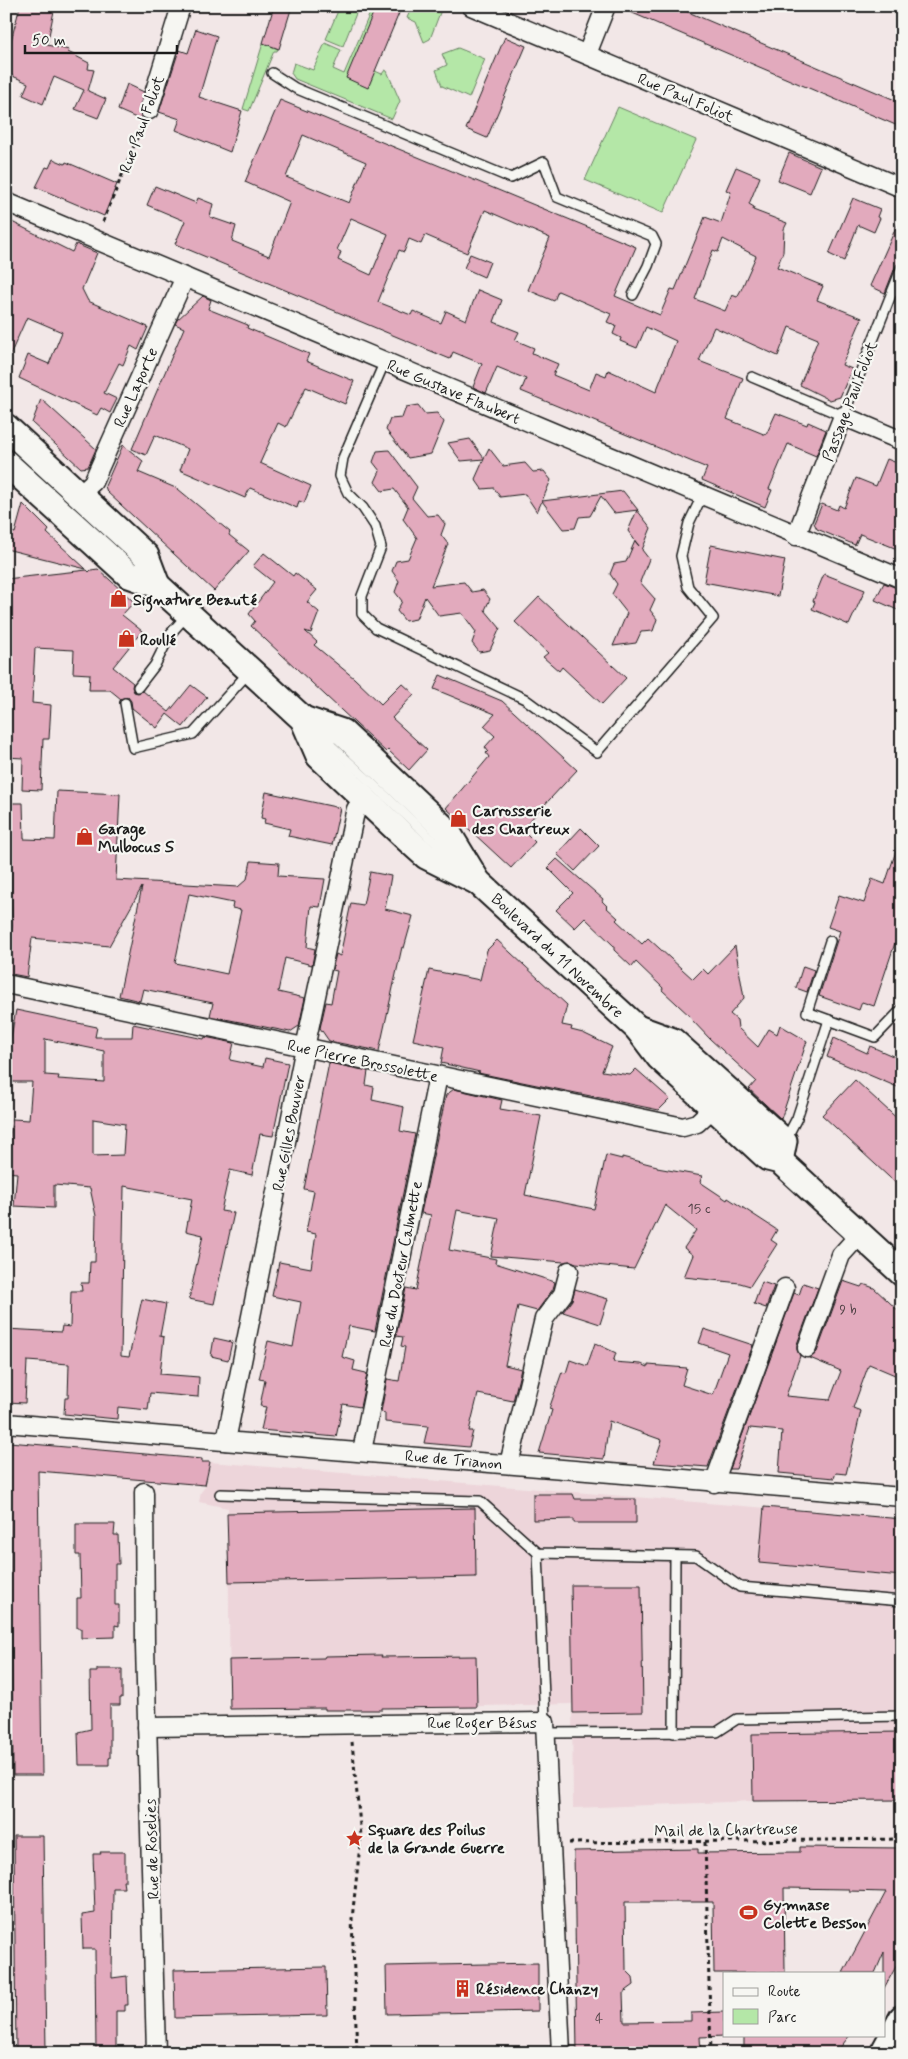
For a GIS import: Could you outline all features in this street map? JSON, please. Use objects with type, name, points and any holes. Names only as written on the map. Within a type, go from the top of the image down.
[{"type":"main road","name":"Boulevard du 11 Novembre","points":[[6,427],[146,556],[157,585]]},
{"type":"main road","name":"Boulevard du 11 Novembre","points":[[6,462],[129,575],[157,585],[251,670],[303,719],[319,756],[426,856],[478,882],[637,1028],[659,1056],[768,1158],[782,1151]]},
{"type":"main road","name":"Boulevard du 11 Novembre","points":[[303,719],[342,732],[447,831],[478,882]]},
{"type":"main road","name":"Boulevard du 11 Novembre","points":[[637,1028],[673,1041],[782,1151],[860,1234],[902,1273]]},
{"type":"main road","points":[[891,2045],[902,2018]]},
{"type":"street","name":"Rue Paul Foliot","points":[[149,110],[181,6]]},
{"type":"street","name":"Rue Paul Foliot","points":[[471,6],[902,188]]},
{"type":"street","points":[[587,54],[606,6]]},
{"type":"street","name":"Rue Gustave Flaubert","points":[[6,202],[902,579]]},
{"type":"street","name":"Rue Laporte","points":[[80,494],[93,482],[185,277]]},
{"type":"street","points":[[843,416],[902,441]]},
{"type":"street","name":"Passage Paul Foliot","points":[[796,536],[843,416]]},
{"type":"street","name":"Rue Gilles Bouvier","points":[[226,1441],[305,1048],[354,817],[356,809],[364,799]]},
{"type":"street","name":"Rue Pierre Brossolette","points":[[6,984],[683,1127],[697,1123],[714,1107]]},
{"type":"street","name":"Rue du Docteur Calmette","points":[[362,1451],[438,1076]]},
{"type":"street","points":[[807,1348],[841,1255],[860,1234]]},
{"type":"street","points":[[509,1464],[544,1320],[563,1294],[569,1271]]},
{"type":"street","points":[[714,1483],[785,1288]]},
{"type":"street","name":"Rue de Trianon","points":[[6,1423],[362,1451],[902,1498]]},
{"type":"street","name":"Rue de Roselies","points":[[144,1492],[145,1646],[156,2053]]},
{"type":"street","name":"Rue Roger Bésus","points":[[147,1727],[351,1723],[545,1728],[561,2053]]},
{"type":"lane","points":[[272,74],[295,88],[511,178],[544,162],[556,197],[652,236],[656,244],[648,266],[633,295]]},
{"type":"lane","name":"Passage Paul Foliot","points":[[843,416],[902,267]]},
{"type":"lane","points":[[385,361],[343,458],[340,476],[348,493],[363,508],[375,526],[381,548],[362,596],[362,614],[376,628],[525,699],[596,752],[713,618],[688,587],[681,556],[689,523],[702,496]]},
{"type":"lane","points":[[752,377],[843,416]]},
{"type":"lane","points":[[138,687],[155,665],[171,633],[189,614]]},
{"type":"lane","points":[[125,703],[133,748],[193,734],[251,670]]},
{"type":"lane","points":[[830,941],[807,1012],[875,1037],[902,1009]]},
{"type":"lane","points":[[782,1151],[796,1118],[829,1020]]},
{"type":"lane","points":[[220,1494],[480,1501],[538,1553],[696,1556],[740,1587],[902,1600]]},
{"type":"lane","points":[[538,1553],[545,1728],[674,1733],[717,1732],[737,1719],[902,1716]]},
{"type":"lane","points":[[674,1733],[675,1556]]},
{"type":"path","name":"Rue Paul Foliot","points":[[96,239],[149,110]]},
{"type":"path","points":[[351,1723],[361,1836],[352,1919],[357,2053]]},
{"type":"path","name":"Mail de la Chartreuse","points":[[551,1844],[902,1839]]},
{"type":"path","points":[[704,1842],[711,2053]]},
{"type":"shaded area","points":[[210,1462],[902,1519],[902,1800],[753,1801],[573,1808],[572,1704],[382,1708],[382,1710],[325,1710],[325,1708],[230,1709],[228,1508],[199,1502],[201,1492],[205,1487]]},
{"type":"green space","points":[[340,6],[359,6],[343,46],[326,39]]},
{"type":"green space","points":[[373,6],[376,6],[375,71],[382,74],[385,70],[387,71],[400,101],[392,119],[295,79],[291,73],[294,63],[313,70],[325,43],[341,50],[333,69],[344,74]]},
{"type":"green space","points":[[412,6],[433,6],[441,10],[430,39],[424,42],[416,22],[407,18]]},
{"type":"green space","points":[[263,43],[278,49],[274,51],[249,111],[243,109]]},
{"type":"green space","points":[[458,48],[485,59],[469,98],[442,86],[436,70],[447,65],[442,54]]},
{"type":"green space","points":[[618,107],[696,140],[663,213],[585,180]]},
{"type":"building","points":[[20,6],[55,6],[47,45],[69,50],[68,52],[89,63],[88,69],[94,70],[88,91],[106,99],[98,118],[75,109],[84,90],[54,77],[43,104],[23,95],[28,83],[6,73],[6,60]]},
{"type":"building","points":[[274,6],[292,6],[279,49],[263,43]]},
{"type":"building","points":[[376,6],[402,6],[368,88],[346,78]]},
{"type":"building","points":[[616,6],[674,6],[902,103],[902,116],[898,126]]},
{"type":"building","points":[[196,29],[217,36],[199,97],[242,111],[230,152],[176,130],[180,119],[159,112],[179,50],[188,53]]},
{"type":"building","points":[[505,37],[526,46],[487,138],[466,129]]},
{"type":"building","points":[[127,84],[144,92],[139,112],[143,121],[118,110]]},
{"type":"building","points":[[280,100],[636,247],[615,296],[660,315],[671,289],[675,290],[705,217],[721,223],[731,192],[726,190],[736,167],[760,177],[749,204],[754,207],[753,210],[787,223],[784,229],[783,252],[777,267],[823,286],[817,300],[862,318],[842,365],[852,369],[840,397],[830,400],[800,385],[818,339],[789,327],[778,356],[714,327],[699,361],[743,378],[727,419],[766,435],[776,413],[807,425],[808,422],[826,430],[816,456],[788,444],[769,489],[772,490],[765,507],[702,480],[707,468],[521,391],[526,379],[497,367],[486,393],[473,387],[482,364],[453,352],[450,359],[175,244],[185,221],[147,205],[155,186],[196,203],[198,198],[213,204],[210,217],[236,226],[232,241],[269,256],[290,202],[245,182]],"holes":[[[303,135],[366,162],[349,203],[286,177]],[[485,210],[550,238],[528,290],[554,301],[558,291],[611,314],[607,322],[616,326],[613,334],[621,338],[620,341],[637,348],[646,327],[676,341],[656,392],[608,370],[606,376],[596,372],[589,390],[553,375],[558,364],[532,353],[534,348],[515,340],[519,332],[494,322],[502,300],[478,290],[466,320],[446,311],[441,323],[413,311],[411,315],[378,302],[399,250],[404,252],[409,239],[421,244],[425,235],[467,253]],[[351,218],[388,234],[371,275],[338,260],[341,252],[337,250]],[[723,239],[756,256],[741,290],[737,297],[732,295],[725,311],[695,299],[713,250],[718,252]]]},
{"type":"building","points":[[789,153],[821,167],[810,193],[778,180]]},
{"type":"building","points":[[53,159],[65,164],[66,162],[117,184],[104,216],[36,187],[46,167],[49,168]]},
{"type":"building","points":[[853,198],[880,209],[877,217],[880,218],[874,232],[858,225],[844,261],[829,254]]},
{"type":"building","points":[[902,214],[902,261],[896,265],[885,293],[870,286]]},
{"type":"building","points":[[6,219],[72,252],[76,244],[97,253],[82,289],[88,301],[148,327],[138,350],[131,346],[123,365],[119,363],[104,393],[117,399],[110,413],[101,408],[97,415],[19,378],[28,355],[49,364],[62,332],[27,317],[6,364]]},
{"type":"building","points":[[470,254],[490,262],[484,277],[464,268]]},
{"type":"building","points":[[203,296],[211,300],[208,309],[248,325],[247,328],[309,354],[306,361],[354,381],[345,404],[306,387],[286,427],[278,423],[260,463],[311,486],[304,503],[299,501],[297,508],[250,488],[245,498],[180,470],[188,449],[155,435],[146,455],[132,449],[184,328],[175,324]]},
{"type":"building","points":[[41,399],[96,449],[88,467],[81,468],[32,423]]},
{"type":"building","points":[[418,405],[425,414],[437,413],[444,422],[431,454],[408,458],[386,430],[390,419],[402,418],[406,407]]},
{"type":"building","points":[[470,439],[484,458],[489,448],[503,466],[525,463],[533,472],[544,471],[551,480],[537,512],[525,494],[500,497],[494,488],[482,489],[475,479],[484,459],[461,461],[448,443]]},
{"type":"building","points":[[123,445],[143,461],[138,472],[178,489],[230,532],[229,535],[249,551],[214,591],[107,492],[105,486]]},
{"type":"building","points":[[389,450],[417,487],[412,498],[427,516],[438,515],[445,524],[441,535],[448,544],[431,586],[464,582],[472,592],[483,590],[490,599],[485,610],[500,628],[490,650],[479,652],[472,643],[476,632],[462,613],[439,616],[425,597],[416,619],[405,621],[397,611],[402,601],[395,592],[399,581],[392,571],[396,561],[408,559],[417,538],[403,519],[408,507],[394,489],[382,491],[375,482],[380,471],[373,462],[377,451]]},
{"type":"building","points":[[887,459],[902,465],[902,551],[860,534],[855,545],[817,529],[814,523],[822,504],[837,510],[839,505],[844,508],[856,478],[876,486]]},
{"type":"building","points":[[623,491],[638,510],[614,513],[601,496],[590,516],[579,517],[575,528],[563,529],[542,501]]},
{"type":"building","points":[[23,504],[49,530],[47,533],[86,569],[6,549],[6,530],[15,533]]},
{"type":"building","points":[[637,510],[651,528],[642,550],[649,559],[640,582],[655,599],[650,610],[657,619],[653,631],[641,632],[636,643],[613,646],[627,613],[612,594],[617,584],[610,574],[614,564],[626,562],[635,541],[639,546],[628,531]]},
{"type":"building","points":[[711,545],[785,560],[778,596],[704,582]]},
{"type":"building","points":[[264,553],[293,576],[295,573],[317,590],[307,602],[319,612],[311,633],[305,631],[317,642],[314,645],[354,678],[381,704],[402,683],[414,694],[392,718],[427,750],[409,770],[388,750],[386,752],[251,626],[255,621],[249,614],[273,582],[253,566]]},
{"type":"building","points":[[98,569],[134,602],[122,615],[142,631],[113,667],[133,683],[134,692],[143,691],[169,712],[191,685],[207,697],[183,727],[167,714],[157,728],[132,708],[128,697],[121,699],[110,690],[89,690],[90,674],[73,673],[74,650],[35,648],[32,703],[51,705],[49,739],[43,739],[41,790],[22,789],[23,758],[6,757],[6,579],[87,570],[89,572]]},
{"type":"building","points":[[824,574],[865,590],[849,625],[812,609],[815,602],[813,601]]},
{"type":"building","points":[[884,583],[902,590],[902,612],[875,600]]},
{"type":"building","points":[[539,597],[626,678],[602,704],[562,667],[559,671],[543,657],[548,653],[515,622]]},
{"type":"building","points":[[440,675],[502,701],[577,770],[524,827],[527,830],[525,832],[535,842],[511,868],[446,808],[489,757],[485,747],[495,736],[484,726],[495,714],[434,689]]},
{"type":"building","points":[[57,791],[120,794],[116,880],[238,887],[247,879],[251,861],[279,863],[278,876],[325,879],[320,907],[311,906],[307,947],[315,949],[312,965],[285,958],[278,992],[305,998],[299,1026],[290,1032],[210,1016],[213,1003],[143,989],[140,1001],[119,996],[142,887],[109,946],[32,938],[27,977],[6,973],[12,926],[11,860],[6,860],[8,803],[23,803],[24,839],[55,840]],"holes":[[[189,894],[233,903],[232,908],[241,910],[227,974],[175,963]]]},
{"type":"building","points":[[266,792],[340,808],[332,845],[288,836],[290,829],[264,823],[265,819],[261,818]]},
{"type":"building","points":[[581,828],[599,846],[575,871],[557,854]]},
{"type":"building","points":[[899,842],[902,843],[902,922],[874,1006],[862,1002],[859,1010],[819,996],[840,931],[828,927],[839,895],[864,903],[872,879],[885,884]]},
{"type":"building","points":[[557,859],[603,899],[602,901],[606,907],[618,918],[616,920],[642,944],[648,938],[693,979],[703,969],[708,974],[735,946],[744,998],[730,1014],[737,1020],[738,1028],[758,1047],[769,1029],[777,1034],[780,1025],[807,1041],[781,1119],[749,1089],[756,1081],[710,1039],[692,1018],[636,962],[632,967],[614,950],[614,946],[585,918],[575,928],[556,910],[573,893],[548,868]]},
{"type":"building","points":[[370,872],[391,876],[385,909],[413,916],[404,948],[402,947],[379,1051],[329,1041],[320,1028],[326,1002],[331,1003],[337,971],[332,970],[336,954],[340,956],[351,903],[363,905]]},
{"type":"building","points":[[497,940],[567,1005],[562,1025],[572,1027],[571,1030],[583,1033],[612,1047],[602,1071],[630,1075],[636,1069],[670,1099],[659,1110],[478,1073],[480,1072],[441,1063],[444,1047],[413,1040],[429,970],[480,980],[487,950]]},
{"type":"building","points":[[803,966],[814,970],[807,992],[796,988]]},
{"type":"building","points":[[16,1010],[97,1027],[95,1037],[132,1037],[133,1024],[204,1039],[205,1037],[234,1043],[230,1060],[263,1067],[265,1058],[288,1063],[273,1136],[260,1134],[252,1175],[230,1170],[221,1211],[234,1213],[214,1304],[189,1299],[203,1235],[186,1231],[192,1199],[124,1186],[121,1356],[129,1357],[142,1299],[166,1304],[160,1336],[164,1337],[160,1374],[199,1377],[198,1397],[150,1393],[148,1410],[118,1407],[117,1419],[64,1414],[65,1398],[68,1398],[69,1364],[27,1361],[25,1403],[6,1402],[6,1329],[61,1332],[62,1326],[70,1327],[71,1291],[82,1291],[81,1283],[89,1283],[90,1262],[95,1262],[96,1216],[90,1188],[54,1185],[54,1208],[14,1206],[17,1173],[6,1172],[6,1137],[10,1137],[12,1119],[29,1120],[32,1082],[6,1082],[6,1053],[8,1053]],"holes":[[[45,1039],[104,1051],[104,1082],[58,1079],[59,1076],[45,1075]],[[93,1119],[125,1124],[123,1155],[93,1156]]]},
{"type":"building","points":[[834,1038],[867,1053],[870,1046],[902,1060],[902,1089],[827,1057]]},
{"type":"building","points":[[329,1063],[368,1071],[366,1085],[374,1087],[372,1100],[404,1107],[400,1131],[415,1134],[375,1331],[349,1326],[342,1357],[355,1361],[353,1370],[366,1373],[367,1375],[360,1407],[343,1404],[336,1437],[261,1430],[266,1407],[260,1406],[265,1380],[259,1379],[268,1341],[293,1347],[301,1302],[272,1296],[279,1262],[311,1268],[316,1234],[306,1232],[314,1191],[304,1189]]},
{"type":"building","points":[[855,1080],[902,1123],[902,1189],[822,1115]]},
{"type":"building","points":[[454,1089],[502,1100],[500,1109],[541,1116],[525,1195],[594,1209],[606,1155],[622,1159],[622,1157],[657,1166],[657,1168],[702,1176],[700,1182],[777,1230],[771,1240],[777,1244],[750,1286],[740,1283],[684,1277],[693,1255],[684,1248],[696,1230],[665,1205],[634,1269],[571,1261],[491,1256],[499,1218],[457,1210],[449,1250],[496,1259],[495,1263],[555,1282],[553,1289],[537,1311],[518,1306],[505,1365],[521,1369],[513,1401],[478,1394],[469,1431],[473,1431],[469,1447],[424,1443],[428,1426],[385,1422],[385,1413],[381,1412],[387,1379],[399,1381],[405,1347],[401,1346],[403,1337],[396,1336],[406,1288],[416,1290],[431,1215],[421,1213],[446,1095]]},
{"type":"building","points":[[843,1281],[861,1287],[863,1284],[874,1288],[902,1314],[902,1378],[869,1364],[853,1408],[861,1411],[846,1474],[836,1473],[834,1478],[779,1473],[782,1431],[750,1428],[736,1469],[730,1469],[794,1293],[799,1295],[803,1283],[818,1288],[797,1344],[800,1356],[786,1396],[830,1400],[841,1371],[810,1358],[817,1352]]},
{"type":"building","points":[[762,1282],[774,1286],[766,1308],[754,1304]]},
{"type":"building","points":[[575,1289],[608,1299],[600,1324],[563,1312],[572,1300]]},
{"type":"building","points":[[704,1329],[753,1345],[708,1467],[654,1463],[662,1440],[609,1421],[604,1459],[539,1453],[552,1410],[549,1409],[562,1372],[566,1373],[570,1360],[587,1366],[595,1343],[616,1353],[613,1362],[641,1364],[648,1367],[648,1365],[687,1368],[682,1385],[713,1395],[728,1353],[699,1343]]},
{"type":"building","points":[[214,1338],[232,1342],[228,1360],[211,1356]]},
{"type":"building","points":[[9,1442],[202,1459],[202,1462],[210,1462],[205,1485],[38,1471],[42,1775],[13,1775]]},
{"type":"building","points":[[533,1494],[573,1494],[575,1499],[636,1499],[636,1523],[574,1523],[574,1519],[533,1520]]},
{"type":"building","points":[[764,1507],[902,1519],[902,1576],[759,1563]]},
{"type":"building","points":[[475,1508],[476,1577],[229,1582],[227,1513]]},
{"type":"building","points":[[76,1524],[115,1524],[114,1535],[118,1535],[119,1564],[115,1564],[115,1605],[119,1605],[119,1626],[115,1625],[115,1637],[81,1638],[81,1628],[77,1628],[77,1598],[81,1598],[80,1555],[76,1555]]},
{"type":"building","points":[[571,1585],[641,1585],[643,1712],[573,1713]]},
{"type":"building","points":[[382,1655],[381,1657],[476,1656],[477,1707],[382,1708],[382,1710],[325,1710],[325,1708],[230,1709],[229,1660]]},
{"type":"building","points":[[97,1669],[122,1669],[122,1698],[120,1698],[120,1705],[110,1705],[109,1765],[79,1765],[78,1732],[91,1729],[90,1672],[97,1672]]},
{"type":"building","points":[[902,1732],[902,1800],[753,1801],[752,1734]]},
{"type":"building","points":[[14,1836],[43,1836],[46,2053],[16,2053]]},
{"type":"building","points":[[800,1847],[902,1848],[902,1956],[886,1984],[884,1952],[875,1972],[844,1972],[886,1892],[849,1891],[849,1889],[784,1888],[785,1972],[714,1973],[713,1902],[625,1902],[626,1970],[633,1977],[634,1985],[623,1993],[624,2022],[691,2021],[691,2013],[723,2012],[724,2036],[700,2037],[701,2053],[577,2053],[574,1851],[698,1849],[698,1853],[800,1852]]},
{"type":"building","points":[[100,1852],[125,1852],[124,1888],[113,1888],[112,1978],[127,1976],[128,2005],[125,2005],[125,2011],[116,2011],[116,2053],[96,2053],[95,1949],[83,1949],[82,1915],[95,1913],[93,1854],[101,1854]]},
{"type":"building","name":"Résidence Chanzy","points":[[538,1963],[538,2011],[387,2014],[386,1966]]},
{"type":"building","points":[[326,1967],[327,2015],[175,2018],[174,1970]]},
{"type":"building","points":[[744,2036],[849,2036],[836,2053],[744,2052]]},
{"type":"place","name":"Signature Beauté","points":[[119,599]]},
{"type":"place","name":"Roullé","points":[[126,639]]},
{"type":"place","name":"Carrosserie des Chartreux","points":[[458,819]]},
{"type":"place","name":"Garage Mulbocus S","points":[[84,837]]},
{"type":"place","name":"Square des Poilus de la Grande Guerre","points":[[354,1838]]},
{"type":"place","name":"Gymnase Colette Besson","points":[[749,1913]]},
{"type":"place","name":"Résidence Chanzy","points":[[462,1988]]}]
